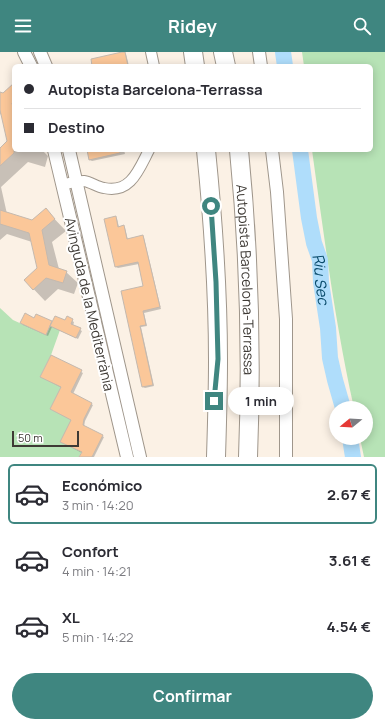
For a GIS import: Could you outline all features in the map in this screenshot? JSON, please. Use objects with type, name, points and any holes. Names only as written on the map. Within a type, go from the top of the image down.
[{"type":"highway","points":[[193,52],[195,64]]},
{"type":"highway","points":[[223,52],[226,64]]},
{"type":"highway","points":[[234,52],[234,64]]},
{"type":"highway","points":[[206,152],[215,259],[218,359],[216,457]]},
{"type":"highway","name":"Autopista Barcelona-Terrassa","points":[[239,152],[249,310],[250,384],[248,457]]},
{"type":"highway","points":[[209,457],[218,359]]},
{"type":"street","points":[[24,52],[30,64]]},
{"type":"street","points":[[40,52],[45,64]]},
{"type":"street","points":[[151,52],[154,64]]},
{"type":"street","points":[[259,52],[261,64]]},
{"type":"street","name":"Avinguda de la Mediterrània","points":[[54,152],[127,457]]},
{"type":"street","name":"Avinguda de la Mediterrània","points":[[69,152],[140,457]]},
{"type":"street","points":[[62,185],[84,181],[111,189],[124,186],[133,179],[138,172],[148,152]]},
{"type":"street","points":[[272,152],[277,192],[286,319],[286,457]]},
{"type":"green space","points":[[302,52],[385,52],[385,457],[364,457],[361,445],[373,445],[373,401],[352,401],[330,279],[312,152],[373,152],[373,64],[304,64]]},
{"type":"green space","points":[[0,308],[13,320],[46,335],[50,326],[60,330],[51,355],[40,377],[66,378],[50,409],[60,414],[65,405],[86,443],[79,457],[0,457]]},
{"type":"building","points":[[125,52],[128,64],[92,64],[91,59]]},
{"type":"building","points":[[12,85],[12,152],[14,153],[0,166],[0,148],[7,141],[0,110],[0,92],[3,93]]},
{"type":"building","points":[[87,152],[120,152],[120,153],[89,160]]},
{"type":"building","points":[[46,208],[55,219],[42,230],[49,265],[67,271],[63,283],[46,278],[33,290],[24,280],[37,268],[29,233],[0,224],[0,210],[32,220]]},
{"type":"building","points":[[116,216],[118,227],[124,225],[127,239],[143,235],[160,307],[143,311],[146,325],[140,326],[153,385],[142,387],[121,291],[143,286],[138,262],[115,267],[104,219]]},
{"type":"building","points":[[25,313],[34,318],[36,314],[52,321],[46,335],[20,323]]},
{"type":"building","points":[[55,316],[65,320],[67,316],[73,319],[71,324],[81,328],[76,338],[50,326]]},
{"type":"building","points":[[51,355],[82,370],[71,392],[92,403],[84,419],[83,425],[103,435],[92,457],[79,457],[82,452],[60,442],[71,420],[50,409],[61,387],[40,377]]},
{"type":"waterway","name":"Riu Sec","points":[[283,52],[285,64]]},
{"type":"waterway","name":"Riu Sec","points":[[300,152],[309,218],[314,243],[320,260],[321,282],[328,328],[330,358],[341,401]]},
{"type":"waterway","name":"Riu Sec","points":[[351,445],[353,457]]},
{"type":"route","points":[[211,206],[216,282],[218,359],[214,401]]}]
